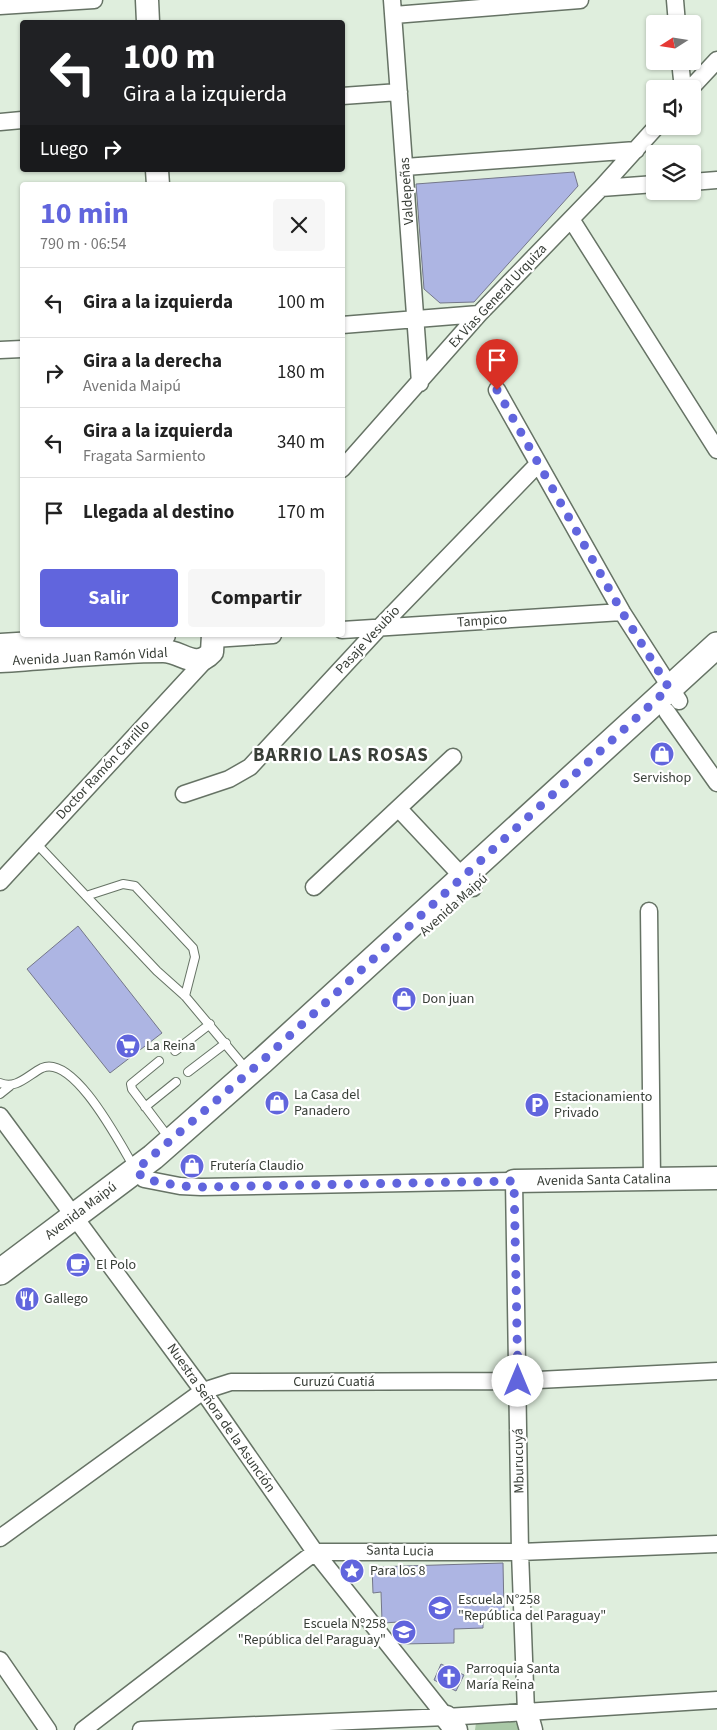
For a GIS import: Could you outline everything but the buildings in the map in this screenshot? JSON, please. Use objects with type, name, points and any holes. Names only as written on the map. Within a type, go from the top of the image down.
[{"type":"main road","points":[[146,0],[148,20]]},
{"type":"main road","name":"Avenida Juan Ramón Vidal","points":[[0,645],[131,637]]},
{"type":"main road","name":"Avenida Juan Ramón Vidal","points":[[0,661],[164,651],[179,645],[192,661],[211,644]]},
{"type":"main road","name":"Avenida Maipú","points":[[672,700],[717,645]]},
{"type":"main road","name":"Avenida Maipú","points":[[140,1174],[172,1140],[468,882],[672,700],[717,664]]},
{"type":"main road","name":"Avenida Maipú","points":[[0,1290],[79,1221],[267,1073],[468,882]]},
{"type":"main road","name":"Avenida Santa Catalina","points":[[514,1181],[717,1178]]},
{"type":"main road","name":"Avenida Maipú","points":[[0,1272],[79,1221]]},
{"type":"street","points":[[0,6],[94,0]]},
{"type":"street","points":[[393,7],[580,0]]},
{"type":"street","points":[[675,0],[676,15]]},
{"type":"street","name":"Valdepeñas","points":[[393,7],[406,167],[420,383]]},
{"type":"street","points":[[698,80],[717,60]]},
{"type":"street","points":[[345,96],[399,92]]},
{"type":"street","points":[[0,122],[20,120]]},
{"type":"street","name":"Ex Vias General Urquiza","points":[[345,466],[479,314],[601,188],[649,135]]},
{"type":"street","points":[[406,167],[636,150]]},
{"type":"street","points":[[701,181],[717,180]]},
{"type":"street","points":[[601,188],[646,185]]},
{"type":"street","points":[[571,219],[717,450]]},
{"type":"street","points":[[345,325],[479,314]]},
{"type":"street","points":[[0,350],[20,349]]},
{"type":"street","points":[[497,390],[717,783]]},
{"type":"street","name":"Pasaje Vesubio","points":[[184,794],[229,779],[250,767],[379,628],[538,464]]},
{"type":"street","name":"Tampico","points":[[345,630],[622,612]]},
{"type":"street","points":[[211,644],[259,637]]},
{"type":"street","name":"Doctor Ramón Carrillo","points":[[0,882],[211,644]]},
{"type":"street","points":[[314,887],[400,809],[453,757]]},
{"type":"street","points":[[400,809],[468,882]]},
{"type":"street","points":[[649,911],[652,1180]]},
{"type":"street","name":"Nuestra Señora de la Asunción","points":[[0,1116],[203,1391],[315,1552],[451,1724]]},
{"type":"street","name":"Avenida Santa Catalina","points":[[140,1174],[180,1186],[201,1187],[514,1181]]},
{"type":"street","name":"Mburucuyá","points":[[514,1181],[520,1552],[529,1721]]},
{"type":"street","name":"Curuzú Cuatiá","points":[[0,1538],[203,1391],[231,1382],[518,1381],[717,1371]]},
{"type":"street","name":"Santa Lucia","points":[[315,1552],[520,1552],[717,1544]]},
{"type":"street","points":[[83,1730],[315,1552]]},
{"type":"street","points":[[0,1660],[48,1730]]},
{"type":"street","points":[[141,1730],[529,1721],[717,1700]]},
{"type":"lane","points":[[36,843],[157,970],[185,996],[249,1072]]},
{"type":"lane","points":[[86,896],[123,884],[136,886],[193,948],[195,956],[185,996]]},
{"type":"lane","points":[[175,1051],[210,1024]]},
{"type":"lane","points":[[188,1072],[226,1043]]},
{"type":"lane","points":[[159,1061],[131,1084],[172,1140]]},
{"type":"lane","points":[[0,1094],[10,1086],[42,1068],[56,1066],[63,1069],[89,1096],[140,1174]]},
{"type":"lane","points":[[146,1107],[176,1082]]},
{"type":"lane","points":[[0,1084],[10,1086]]},
{"type":"green space","points":[[512,1720],[525,1730],[475,1730],[476,1723]]},
{"type":"place","name":"Servishop","points":[[662,754]]},
{"type":"place","name":"Don juan","points":[[404,999]]},
{"type":"place","name":"La Reina","points":[[128,1046]]},
{"type":"place","name":"La Casa del Panadero","points":[[277,1103]]},
{"type":"place","name":"Estacionamiento Privado","points":[[537,1105]]},
{"type":"place","name":"Frutería Claudio","points":[[192,1166]]},
{"type":"place","name":"El Polo","points":[[78,1265]]},
{"type":"place","name":"Gallego","points":[[27,1299]]},
{"type":"place","name":"Para los 8","points":[[352,1571]]},
{"type":"place","name":"Escuela N°258 \"República del Paraguay\"","points":[[440,1608]]},
{"type":"place","name":"Escuela Nº258 \"República del Paraguay\"","points":[[404,1632]]},
{"type":"place","name":"Parroquia Santa María Reina","points":[[449,1677]]},
{"type":"district","name":"BARRIO LAS ROSAS","points":[[341,755]]},
{"type":"route","points":[[497,390],[622,612],[669,688],[262,1061],[136,1170],[144,1179],[180,1186],[201,1187],[514,1181],[517,1239],[518,1381]]}]
